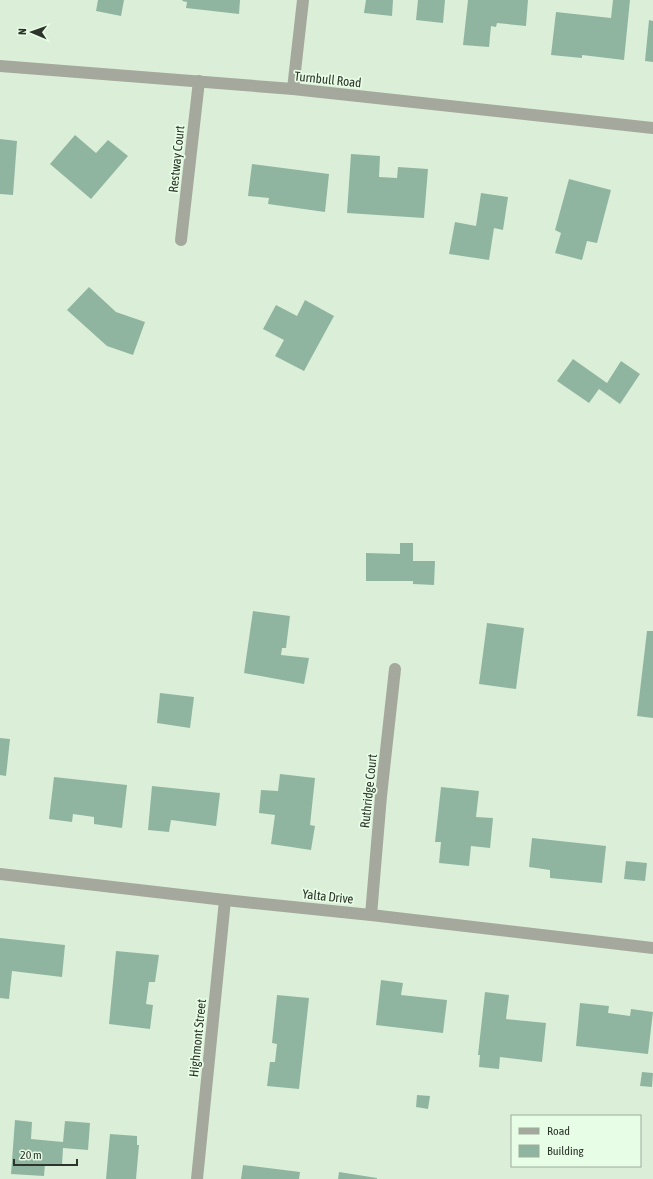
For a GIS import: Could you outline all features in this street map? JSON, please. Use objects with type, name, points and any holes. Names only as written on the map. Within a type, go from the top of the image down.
[{"type":"street","points":[[293,89],[302,0]]},
{"type":"street","name":"Turnbull Road","points":[[0,66],[293,89],[653,128]]},
{"type":"street","name":"Restway Court","points":[[181,240],[199,81]]},
{"type":"street","name":"Ruthridge Court","points":[[371,915],[381,796],[395,669]]},
{"type":"street","name":"Yalta Drive","points":[[0,874],[653,948]]},
{"type":"street","name":"Highmont Street","points":[[197,1179],[225,900]]},
{"type":"building","points":[[98,0],[124,0],[121,16],[96,11]]},
{"type":"building","points":[[240,0],[239,14],[186,8],[187,2],[182,1]]},
{"type":"building","points":[[366,0],[393,0],[392,16],[364,13]]},
{"type":"building","points":[[418,0],[445,0],[443,23],[416,20]]},
{"type":"building","points":[[468,0],[528,0],[526,26],[497,23],[496,27],[491,26],[489,47],[463,45]]},
{"type":"building","points":[[613,0],[630,0],[624,60],[582,55],[582,58],[551,55],[556,12],[611,18]]},
{"type":"building","points":[[649,20],[653,21],[653,62],[645,61]]},
{"type":"building","points":[[75,135],[96,153],[108,140],[128,156],[91,199],[50,164]]},
{"type":"building","points":[[0,139],[17,141],[13,195],[0,194]]},
{"type":"building","points":[[351,154],[380,156],[379,177],[397,178],[398,167],[428,169],[424,218],[347,213]]},
{"type":"building","points":[[252,164],[329,174],[325,212],[268,204],[269,198],[248,196]]},
{"type":"building","points":[[569,179],[611,190],[597,243],[587,241],[582,260],[555,253],[561,233],[555,230]]},
{"type":"building","points":[[481,193],[508,197],[503,230],[494,228],[489,260],[449,254],[455,222],[476,226]]},
{"type":"building","points":[[89,287],[116,312],[145,322],[133,355],[107,346],[67,310]]},
{"type":"building","points":[[305,300],[334,316],[304,371],[275,356],[284,340],[263,329],[276,305],[297,316]]},
{"type":"building","points":[[573,359],[607,383],[621,361],[640,374],[620,404],[599,389],[589,403],[557,381]]},
{"type":"building","points":[[400,543],[413,543],[413,561],[435,561],[434,585],[413,584],[413,581],[366,581],[366,553],[400,554]]},
{"type":"building","points":[[253,611],[290,616],[286,648],[282,648],[281,655],[309,658],[304,684],[244,673]]},
{"type":"building","points":[[487,623],[524,628],[516,689],[479,684]]},
{"type":"building","points":[[647,631],[653,631],[653,718],[637,716]]},
{"type":"building","points":[[160,693],[194,697],[190,728],[157,723]]},
{"type":"building","points":[[0,738],[10,739],[6,776],[0,775]]},
{"type":"building","points":[[280,774],[315,778],[310,825],[315,826],[311,850],[271,844],[275,815],[259,813],[261,790],[278,791]]},
{"type":"building","points":[[54,777],[127,785],[122,828],[94,824],[94,817],[73,814],[72,822],[49,819]]},
{"type":"building","points":[[152,786],[220,793],[216,826],[171,820],[169,832],[148,830]]},
{"type":"building","points":[[441,787],[479,791],[476,817],[493,818],[490,848],[471,846],[469,866],[439,863],[441,842],[435,842]]},
{"type":"building","points":[[532,838],[606,846],[602,883],[550,878],[550,870],[529,867]]},
{"type":"building","points":[[626,861],[647,863],[645,881],[624,879]]},
{"type":"building","points":[[0,938],[65,945],[62,977],[12,971],[9,999],[0,998]]},
{"type":"building","points":[[116,951],[159,955],[155,982],[149,982],[146,1004],[153,1005],[150,1029],[109,1024]]},
{"type":"building","points":[[381,980],[403,983],[401,995],[447,1000],[443,1033],[376,1025]]},
{"type":"building","points":[[485,992],[509,995],[506,1019],[546,1023],[542,1062],[500,1057],[499,1069],[479,1067],[480,1055],[478,1055]]},
{"type":"building","points":[[277,995],[309,998],[299,1089],[267,1086],[270,1062],[275,1062],[277,1044],[272,1043]]},
{"type":"building","points":[[580,1003],[609,1006],[608,1013],[630,1016],[631,1009],[653,1012],[648,1054],[576,1046]]},
{"type":"building","points":[[642,1072],[653,1073],[652,1087],[640,1086]]},
{"type":"building","points":[[417,1095],[430,1096],[428,1109],[416,1107]]},
{"type":"building","points":[[15,1120],[32,1122],[31,1139],[63,1142],[65,1121],[90,1123],[88,1150],[63,1148],[62,1165],[45,1164],[44,1176],[11,1174]]},
{"type":"building","points":[[110,1134],[137,1136],[137,1145],[139,1145],[136,1179],[106,1179]]},
{"type":"building","points":[[243,1165],[300,1172],[299,1179],[241,1179]]},
{"type":"building","points":[[339,1172],[377,1178],[377,1179],[338,1179]]}]
